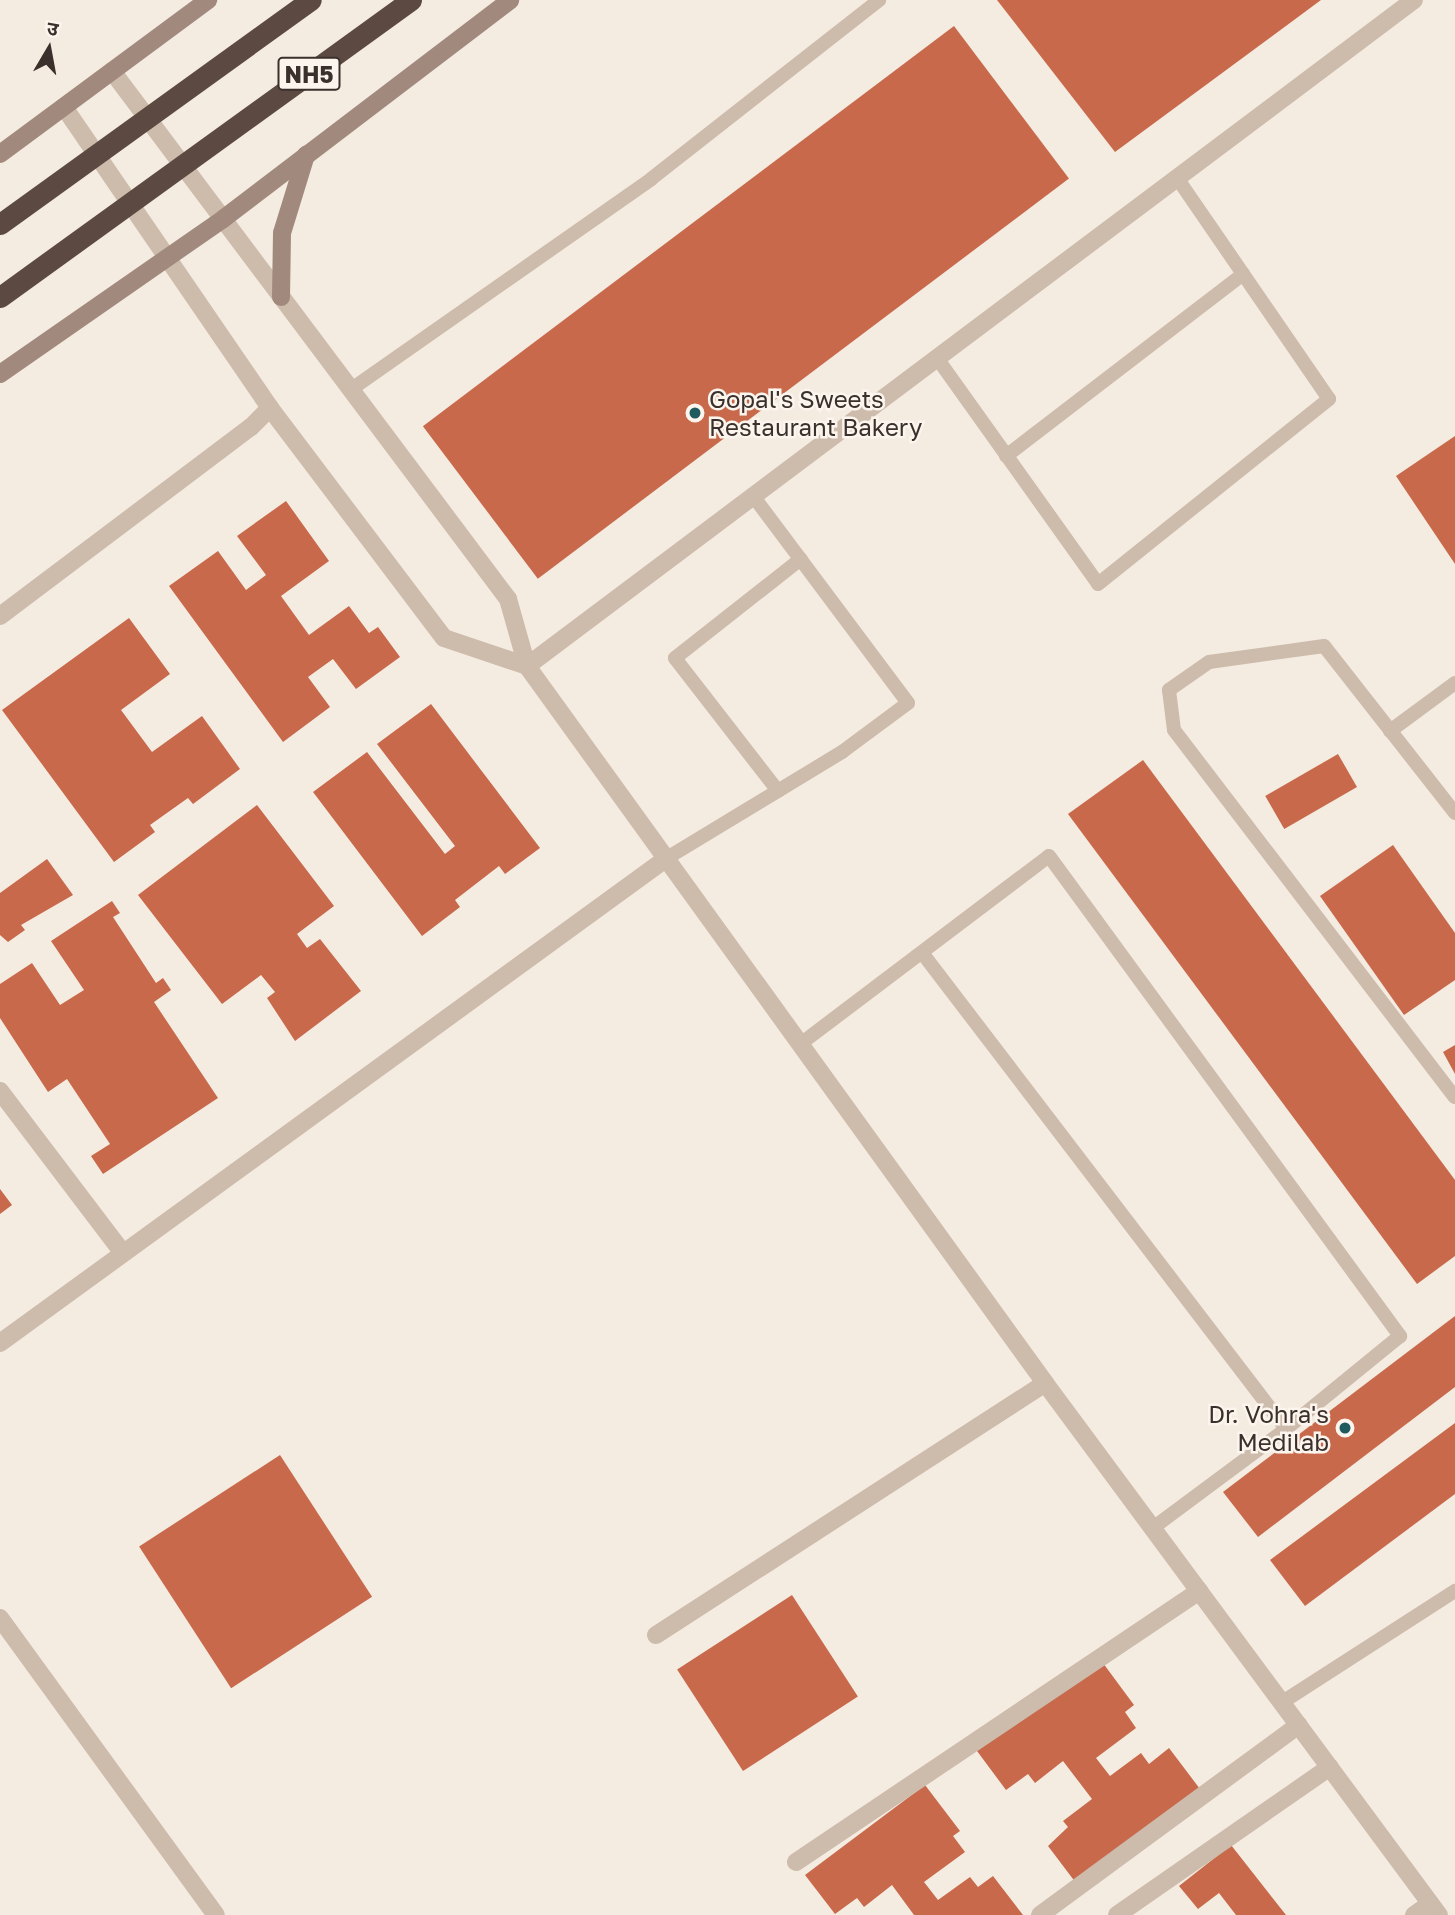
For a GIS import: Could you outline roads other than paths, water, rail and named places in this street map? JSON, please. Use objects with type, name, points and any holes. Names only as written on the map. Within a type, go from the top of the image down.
[{"type":"highway","name":"NH5","points":[[0,224],[312,0]]},
{"type":"highway","name":"NH5","points":[[0,297],[411,0]]},
{"type":"street","points":[[0,153],[208,0]]},
{"type":"street","points":[[0,374],[166,256],[223,219],[510,0]]},
{"type":"street","points":[[527,666],[1414,0]]},
{"type":"street","points":[[112,71],[281,297],[353,388],[508,600],[527,666],[803,1042],[1045,1383],[1435,1909],[1414,1915]]},
{"type":"street","points":[[64,107],[270,408],[444,638],[527,666]]},
{"type":"street","points":[[281,297],[282,233],[306,155]]},
{"type":"street","points":[[0,616],[251,427],[270,408]]},
{"type":"street","points":[[0,1343],[667,858]]},
{"type":"street","points":[[3,1100],[123,1253]]},
{"type":"street","points":[[656,1635],[1045,1383]]},
{"type":"street","points":[[796,1863],[1200,1591]]},
{"type":"street","points":[[0,1618],[216,1915]]},
{"type":"street","points":[[1040,1915],[1298,1725]]},
{"type":"street","points":[[1117,1915],[1330,1767]]},
{"type":"lane","points":[[353,388],[651,179],[880,0]]},
{"type":"lane","points":[[937,358],[1098,584],[1329,399],[1177,178]]},
{"type":"lane","points":[[1006,456],[1243,274]]},
{"type":"lane","points":[[667,858],[842,752],[908,703],[753,496]]},
{"type":"lane","points":[[778,791],[675,658],[802,559]]},
{"type":"lane","points":[[1455,814],[1324,646],[1209,662],[1169,690],[1174,730],[1455,1097]]},
{"type":"lane","points":[[1390,731],[1455,683]]},
{"type":"lane","points":[[803,1042],[923,954],[1049,856],[1400,1336],[1286,1429],[1154,1527]]},
{"type":"lane","points":[[923,954],[1286,1429]]},
{"type":"lane","points":[[1282,1703],[1455,1591]]},
{"type":"place","name":"Gopal's Sweets Restaurant Bakery","points":[[695,413]]},
{"type":"place","name":"Dr. Vohra's Medilab","points":[[1345,1428]]}]
